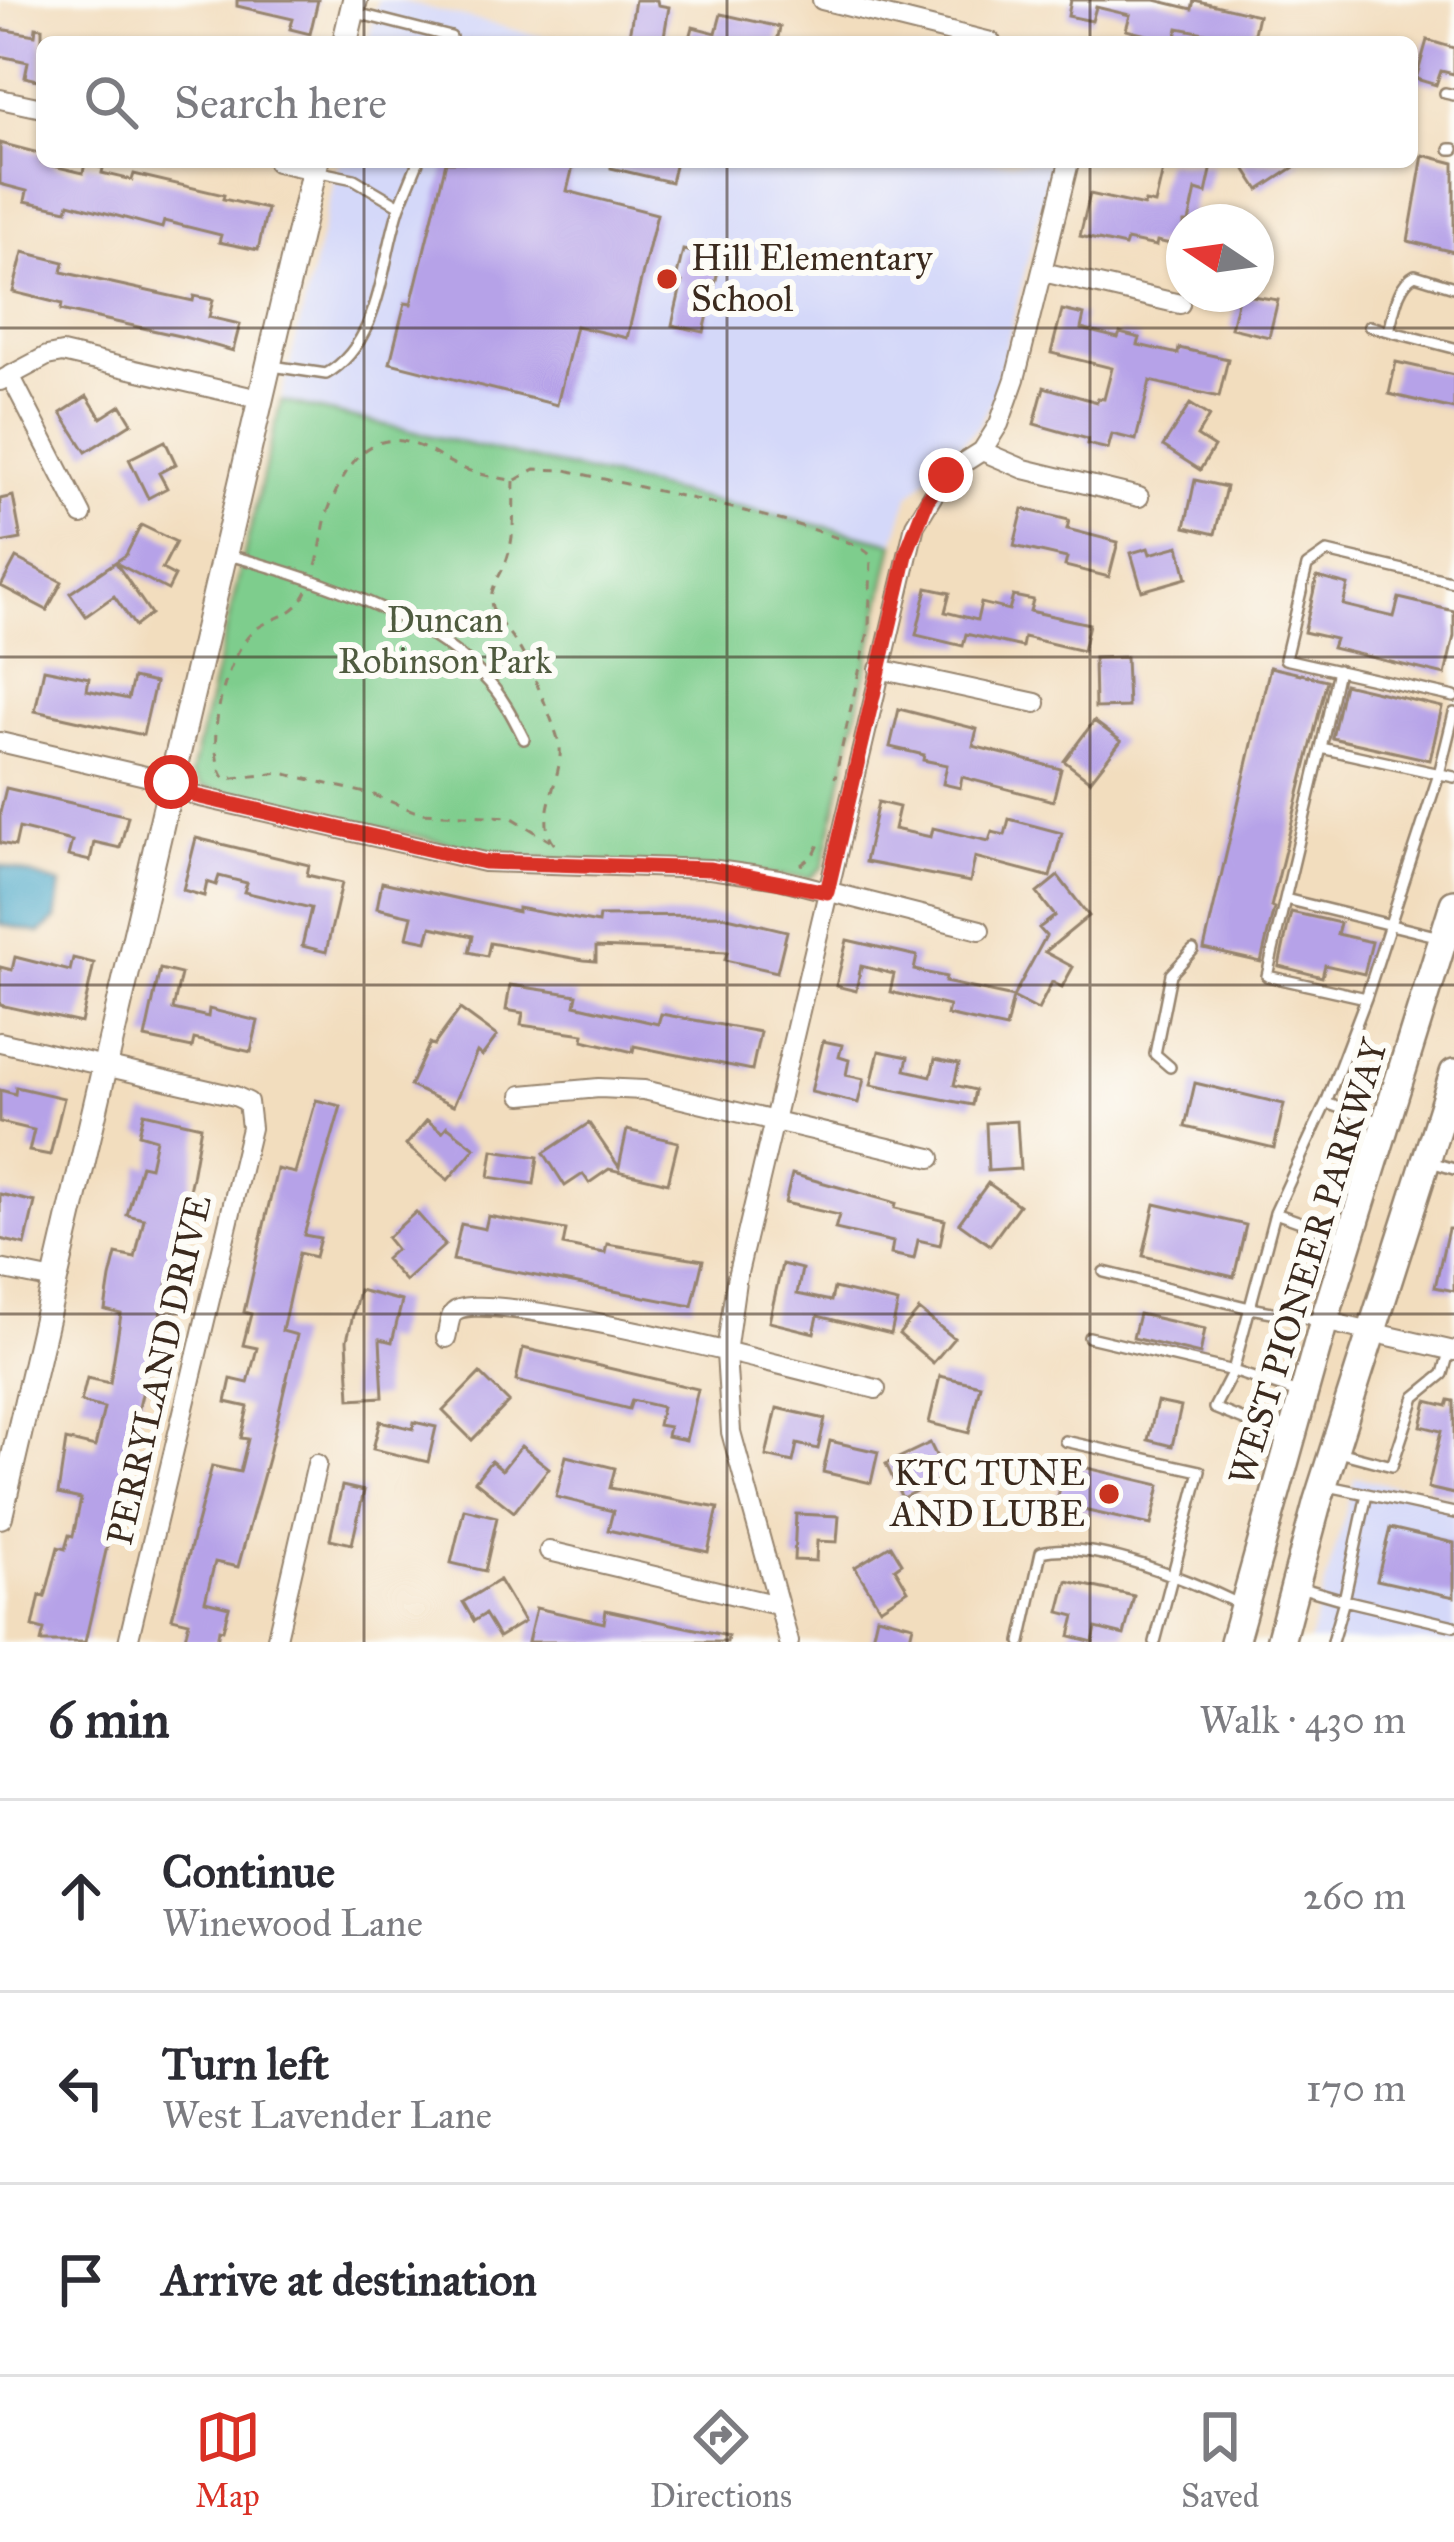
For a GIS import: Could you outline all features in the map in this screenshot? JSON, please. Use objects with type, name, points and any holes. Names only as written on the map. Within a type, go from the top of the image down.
[{"type":"main road","name":"WEST PIONEER PARKWAY","points":[[1234,1642],[1324,1321],[1454,904]]},
{"type":"main road","points":[[1280,1642],[1323,1485],[1454,1073]]},
{"type":"street","points":[[822,0],[906,10],[976,36]]},
{"type":"street","points":[[346,36],[353,6]]},
{"type":"street","points":[[0,99],[36,108]]},
{"type":"street","points":[[0,1516],[315,168]]},
{"type":"street","points":[[789,1642],[731,1432],[726,1353],[736,1280],[915,525],[946,475],[990,442],[1016,379],[1068,168]]},
{"type":"street","points":[[1043,272],[1166,301]]},
{"type":"street","points":[[82,515],[5,378],[62,353],[259,399]]},
{"type":"street","points":[[982,451],[1024,470],[1139,497]]},
{"type":"street","points":[[879,669],[1036,703]]},
{"type":"street","points":[[0,742],[171,782],[196,796],[484,862],[710,869],[980,930]]},
{"type":"street","points":[[0,1042],[104,1066]]},
{"type":"street","name":"PERRYLAND DRIVE","points":[[104,1066],[235,1096],[248,1102],[251,1128],[128,1642]]},
{"type":"street","points":[[522,1094],[644,1090],[931,1158]]},
{"type":"street","points":[[0,1269],[54,1280]]},
{"type":"street","points":[[446,1338],[452,1313],[458,1309],[488,1307],[570,1316],[876,1389]]},
{"type":"street","points":[[1324,1321],[1452,1350]]},
{"type":"street","points":[[276,1642],[317,1464]]},
{"type":"street","points":[[549,1551],[778,1606]]},
{"type":"lane","points":[[353,6],[442,36]]},
{"type":"lane","points":[[321,168],[354,179],[400,206]]},
{"type":"lane","points":[[267,364],[326,374],[358,347],[416,168]]},
{"type":"lane","points":[[1389,332],[1409,277],[1454,287]]},
{"type":"lane","points":[[1369,326],[1454,348]]},
{"type":"lane","points":[[1454,582],[1327,552],[1307,566],[1286,659],[1454,698]]},
{"type":"lane","points":[[223,554],[311,580],[420,630],[483,675],[504,700],[524,739]]},
{"type":"lane","points":[[1338,670],[1267,976],[1366,998]]},
{"type":"lane","points":[[1290,1439],[1214,1408],[1233,1371],[1274,1213],[1326,1102],[1366,998],[1439,774],[1454,713]]},
{"type":"lane","points":[[1321,748],[1454,777]]},
{"type":"lane","points":[[1286,899],[1444,938]]},
{"type":"lane","points":[[1170,1067],[1155,1054],[1171,974],[1193,950]]},
{"type":"lane","points":[[1326,1102],[1387,1124]]},
{"type":"lane","points":[[1426,1161],[1454,1168]]},
{"type":"lane","points":[[1274,1213],[1351,1240]]},
{"type":"lane","points":[[1104,1272],[1324,1321]]},
{"type":"lane","points":[[1089,1337],[1233,1371],[1303,1394]]},
{"type":"lane","points":[[1334,1450],[1392,1466],[1396,1463],[1415,1397],[1443,1374],[1452,1350]]},
{"type":"lane","points":[[1065,1441],[1200,1472],[1155,1642]]},
{"type":"lane","points":[[1323,1485],[1454,1513]]},
{"type":"lane","points":[[1332,1642],[1367,1494]]},
{"type":"lane","points":[[1021,1642],[1042,1552],[1061,1547],[1174,1573],[1244,1606]]},
{"type":"lane","points":[[1295,1586],[1454,1626]]},
{"type":"path","points":[[559,849],[511,818],[419,813],[374,795],[282,773],[225,779],[217,770],[217,709],[245,640],[258,627],[289,616],[305,598],[335,494],[359,453],[371,443],[407,441],[463,469],[514,481],[535,469],[566,470],[813,529],[865,549],[872,566],[867,592],[869,628],[834,788]]},
{"type":"path","points":[[514,481],[510,548],[491,593],[493,610],[520,649],[553,720],[561,750],[546,821],[550,841]]},
{"type":"path","points":[[785,868],[814,855],[820,841]]},
{"type":"shaded area","points":[[378,0],[397,0],[539,36],[369,36]]},
{"type":"shaded area","name":"Hill Elementary School","points":[[338,168],[1050,168],[995,393],[978,426],[909,496],[894,543],[281,401]]},
{"type":"shaded area","points":[[1355,1477],[1454,1499],[1454,1642],[1309,1642]]},
{"type":"green space","name":"Duncan Robinson Park","points":[[281,401],[894,543],[823,867],[810,878],[500,855],[202,787],[191,775]]},
{"type":"water","points":[[0,865],[61,884],[56,919],[40,933],[0,924]]},
{"type":"building","points":[[237,0],[318,0],[310,34],[290,29],[293,19],[237,6]]},
{"type":"building","points":[[635,0],[657,0],[658,5],[669,7],[664,36],[629,36]]},
{"type":"building","points":[[1071,0],[1155,0],[1192,9],[1194,0],[1258,15],[1253,36],[1178,28],[1176,36],[1150,36],[1126,30],[1130,15],[1096,7],[1092,21],[1068,16]]},
{"type":"building","points":[[721,14],[780,27],[778,36],[691,36],[693,27],[716,33]]},
{"type":"building","points":[[36,27],[42,28],[42,36],[36,36],[36,80],[25,77],[28,62],[0,56],[0,29],[35,35]]},
{"type":"building","points":[[1427,40],[1454,48],[1454,74],[1441,71],[1436,85],[1418,80]]},
{"type":"building","points":[[0,143],[36,152],[36,168],[83,173],[84,168],[103,168],[102,173],[132,180],[134,174],[267,209],[258,250],[219,242],[221,235],[164,221],[162,228],[69,203],[67,210],[25,201],[27,191],[0,184]]},
{"type":"building","points":[[1423,155],[1454,163],[1454,252],[1408,241]]},
{"type":"building","points":[[445,168],[573,168],[567,191],[657,214],[627,338],[576,326],[557,405],[390,363],[405,303],[411,304]]},
{"type":"building","points":[[611,168],[674,168],[671,182]]},
{"type":"building","points":[[1164,168],[1212,168],[1206,193],[1196,190],[1193,204],[1166,204],[1166,243],[1157,241],[1156,246],[1127,240],[1125,246],[1080,236],[1090,194],[1144,206],[1145,202],[1155,204]]},
{"type":"building","points":[[1245,168],[1293,168],[1259,190]]},
{"type":"building","points":[[683,250],[721,258],[704,332],[672,325],[682,282],[676,280]]},
{"type":"building","points":[[23,252],[64,262],[62,272],[193,301],[194,296],[213,300],[209,317],[240,324],[233,351],[61,310],[62,304],[13,292]]},
{"type":"building","points":[[1274,299],[1278,300],[1269,337],[1231,328],[1235,312],[1274,312]]},
{"type":"building","points":[[1062,310],[1084,315],[1081,329],[1140,338],[1138,345],[1178,354],[1179,348],[1228,359],[1219,397],[1150,381],[1136,440],[1112,434],[1108,449],[1034,424],[1044,387],[1097,402],[1104,399],[1112,368],[1051,353]]},
{"type":"building","points":[[1396,362],[1454,375],[1454,409],[1389,394]]},
{"type":"building","points":[[87,396],[101,418],[121,405],[132,423],[86,452],[61,413]]},
{"type":"building","points":[[1190,404],[1209,416],[1197,436],[1214,447],[1200,470],[1163,446]]},
{"type":"building","points":[[165,441],[176,464],[159,473],[167,488],[148,498],[129,459]]},
{"type":"building","points":[[1195,480],[1226,487],[1215,534],[1185,527]]},
{"type":"building","points":[[13,496],[21,539],[0,543],[0,499]]},
{"type":"building","points":[[1023,509],[1069,520],[1067,529],[1118,542],[1109,577],[1065,566],[1067,558],[1014,546]]},
{"type":"building","points":[[141,525],[176,542],[162,569],[175,576],[168,590],[116,563],[151,614],[135,626],[114,596],[86,616],[70,593],[126,555]]},
{"type":"building","points":[[1179,546],[1187,578],[1142,591],[1131,553],[1148,548],[1150,554]]},
{"type":"building","points":[[16,558],[62,582],[47,610],[1,586]]},
{"type":"building","points":[[1317,577],[1348,585],[1343,605],[1394,617],[1399,598],[1454,611],[1445,675],[1332,648],[1335,639],[1304,632]]},
{"type":"building","points":[[927,588],[950,593],[945,612],[977,620],[981,603],[1009,610],[1013,596],[1033,600],[1030,611],[1089,624],[1083,651],[1024,637],[1022,647],[966,634],[963,646],[916,635]]},
{"type":"building","points":[[1126,657],[1128,707],[1095,708],[1094,658]]},
{"type":"building","points":[[1270,667],[1327,680],[1261,962],[1204,949]]},
{"type":"building","points":[[44,669],[89,678],[87,690],[128,699],[133,678],[155,683],[143,735],[35,711]]},
{"type":"building","points":[[1344,684],[1442,707],[1430,760],[1332,738]]},
{"type":"building","points":[[899,709],[977,729],[973,746],[1061,769],[1053,801],[962,777],[960,788],[943,784],[947,765],[890,747]]},
{"type":"building","points":[[1094,721],[1121,741],[1090,781],[1064,761]]},
{"type":"building","points":[[6,788],[128,816],[120,848],[94,842],[90,861],[68,856],[72,841],[19,828],[15,846],[0,843]]},
{"type":"building","points":[[878,802],[899,807],[894,829],[931,837],[933,828],[989,841],[992,832],[1005,835],[1009,819],[1062,833],[1050,877],[975,857],[970,882],[865,862]]},
{"type":"building","points":[[196,838],[309,865],[307,875],[342,883],[326,952],[302,946],[311,908],[244,892],[247,883],[219,876],[216,885],[207,882],[204,896],[183,890]]},
{"type":"building","points":[[1058,876],[1089,916],[1045,952],[1073,967],[1062,987],[1052,982],[1038,1010],[1013,997],[1046,936],[1039,928],[1055,916],[1037,893]]},
{"type":"building","points":[[382,882],[518,912],[518,908],[598,923],[599,916],[719,915],[787,931],[777,972],[725,960],[727,952],[596,947],[596,961],[490,943],[487,956],[469,952],[473,936],[431,927],[427,941],[407,937],[412,916],[377,908]]},
{"type":"building","points":[[1291,912],[1340,923],[1337,934],[1372,942],[1364,974],[1325,965],[1322,977],[1279,966]]},
{"type":"building","points":[[847,940],[917,956],[914,970],[946,977],[945,982],[1013,997],[1006,1028],[947,1015],[949,1006],[890,992],[894,974],[861,966],[856,991],[836,986]]},
{"type":"building","points":[[15,957],[70,971],[73,958],[94,963],[81,1023],[0,1005],[0,967],[12,970]]},
{"type":"building","points":[[160,969],[181,974],[173,1009],[208,1017],[209,1009],[258,1021],[251,1052],[194,1039],[192,1048],[145,1038]]},
{"type":"building","points":[[510,985],[577,995],[575,1005],[658,1024],[661,1014],[760,1032],[752,1070],[634,1046],[633,1052],[583,1040],[584,1034],[521,1025],[523,1013],[506,1010]]},
{"type":"building","points":[[460,1009],[497,1036],[482,1056],[477,1052],[453,1106],[410,1086],[430,1043],[434,1045]]},
{"type":"building","points":[[823,1041],[842,1045],[839,1057],[849,1060],[846,1075],[864,1079],[858,1103],[811,1092]]},
{"type":"building","points":[[879,1051],[908,1057],[905,1070],[931,1076],[935,1059],[959,1064],[954,1085],[975,1090],[972,1105],[871,1085]]},
{"type":"building","points":[[1195,1083],[1284,1104],[1274,1148],[1185,1127]]},
{"type":"building","points":[[16,1087],[64,1098],[50,1155],[29,1151],[34,1130],[0,1122],[0,1090],[15,1094]]},
{"type":"building","points":[[316,1100],[341,1106],[304,1235],[320,1238],[315,1257],[299,1253],[282,1331],[297,1335],[268,1459],[238,1567],[215,1562],[205,1601],[229,1607],[223,1630],[219,1629],[217,1642],[184,1642],[189,1622],[172,1618],[212,1466],[240,1472],[248,1439],[241,1438],[248,1407],[226,1402],[231,1379],[248,1383],[257,1348],[243,1345],[251,1314],[244,1312],[277,1169],[295,1173]]},
{"type":"building","points":[[144,1113],[201,1126],[192,1177],[85,1642],[41,1642],[44,1630],[33,1627],[40,1595],[45,1597],[58,1547],[65,1549],[69,1535],[73,1536],[81,1499],[58,1494],[66,1440],[95,1447],[104,1408],[81,1402],[87,1378],[110,1383],[121,1314],[105,1310],[110,1278],[116,1254],[135,1258],[144,1219],[127,1215],[141,1165],[150,1167],[156,1139],[139,1134]]},
{"type":"building","points":[[427,1120],[442,1132],[447,1126],[475,1148],[448,1180],[406,1145]]},
{"type":"building","points":[[1017,1121],[1020,1169],[988,1171],[986,1123]]},
{"type":"building","points":[[589,1123],[619,1167],[627,1130],[678,1142],[668,1183],[609,1169],[589,1183],[583,1174],[565,1186],[544,1153]]},
{"type":"building","points":[[493,1150],[538,1157],[534,1184],[489,1177]]},
{"type":"building","points":[[792,1174],[945,1220],[940,1245],[918,1240],[914,1259],[891,1254],[893,1242],[835,1229],[839,1215],[785,1203]]},
{"type":"building","points":[[988,1183],[1019,1205],[990,1245],[959,1223]]},
{"type":"building","points":[[0,1194],[35,1202],[25,1245],[0,1239]]},
{"type":"building","points":[[1155,1204],[1246,1225],[1234,1277],[1143,1256]]},
{"type":"building","points":[[416,1212],[445,1245],[405,1281],[385,1259],[396,1249],[387,1238]]},
{"type":"building","points":[[488,1216],[566,1230],[563,1245],[592,1251],[605,1253],[607,1244],[703,1260],[692,1306],[453,1260],[461,1224],[485,1229]]},
{"type":"building","points":[[1448,1229],[1454,1229],[1454,1291],[1435,1287]]},
{"type":"building","points":[[782,1264],[802,1269],[797,1294],[831,1301],[834,1288],[898,1303],[891,1334],[818,1316],[814,1333],[769,1322]]},
{"type":"building","points":[[359,1290],[402,1301],[392,1342],[380,1339],[383,1397],[350,1399],[347,1340]]},
{"type":"building","points":[[919,1310],[954,1338],[933,1363],[899,1334]]},
{"type":"building","points":[[1139,1314],[1205,1329],[1200,1354],[1133,1338]]},
{"type":"building","points":[[523,1348],[698,1389],[686,1440],[667,1436],[669,1427],[658,1425],[662,1407],[632,1400],[629,1409],[516,1381]]},
{"type":"building","points":[[480,1373],[509,1402],[472,1440],[443,1411]]},
{"type":"building","points":[[940,1376],[980,1385],[969,1433],[929,1423]]},
{"type":"building","points":[[1449,1400],[1454,1401],[1454,1494],[1428,1488],[1441,1431],[1421,1426],[1427,1401],[1447,1406]]},
{"type":"building","points":[[1157,1402],[1181,1407],[1172,1446],[1148,1440]]},
{"type":"building","points":[[777,1408],[825,1419],[818,1449],[797,1444],[793,1462],[766,1456]]},
{"type":"building","points":[[380,1421],[413,1429],[414,1422],[436,1427],[428,1462],[373,1449]]},
{"type":"building","points":[[830,1441],[878,1452],[871,1483],[823,1472]]},
{"type":"building","points":[[930,1443],[946,1476],[902,1498],[886,1464]]},
{"type":"building","points":[[521,1446],[549,1468],[514,1512],[475,1481],[491,1461],[502,1470]]},
{"type":"building","points":[[566,1456],[615,1468],[610,1488],[718,1508],[708,1552],[608,1530],[613,1511],[556,1497]]},
{"type":"building","points":[[1066,1463],[1160,1485],[1151,1525],[1056,1504]]},
{"type":"building","points":[[342,1486],[364,1491],[352,1544],[330,1539]]},
{"type":"building","points":[[464,1509],[497,1517],[485,1571],[451,1563]]},
{"type":"building","points":[[796,1514],[839,1516],[837,1542],[817,1541],[816,1561],[794,1560]]},
{"type":"building","points":[[1390,1528],[1454,1543],[1454,1597],[1377,1580]]},
{"type":"building","points":[[891,1545],[902,1563],[895,1568],[908,1590],[880,1608],[855,1567]]},
{"type":"building","points":[[499,1580],[524,1622],[499,1637],[485,1614],[474,1621],[463,1602]]},
{"type":"building","points":[[1067,1581],[1134,1596],[1124,1635],[1096,1628],[1093,1642],[1070,1636],[1075,1616],[1059,1612]]},
{"type":"building","points":[[536,1608],[604,1623],[606,1610],[728,1636],[727,1642],[528,1642]]},
{"type":"building","points":[[877,1616],[913,1625],[909,1642],[871,1642]]},
{"type":"place","name":"Hill Elementary School","points":[[667,279]]},
{"type":"place","name":"KTC TUNE AND LUBE","points":[[1109,1494]]},
{"type":"route","points":[[171,782],[196,796],[484,862],[710,869],[827,892],[907,551],[927,500],[946,475]]}]
